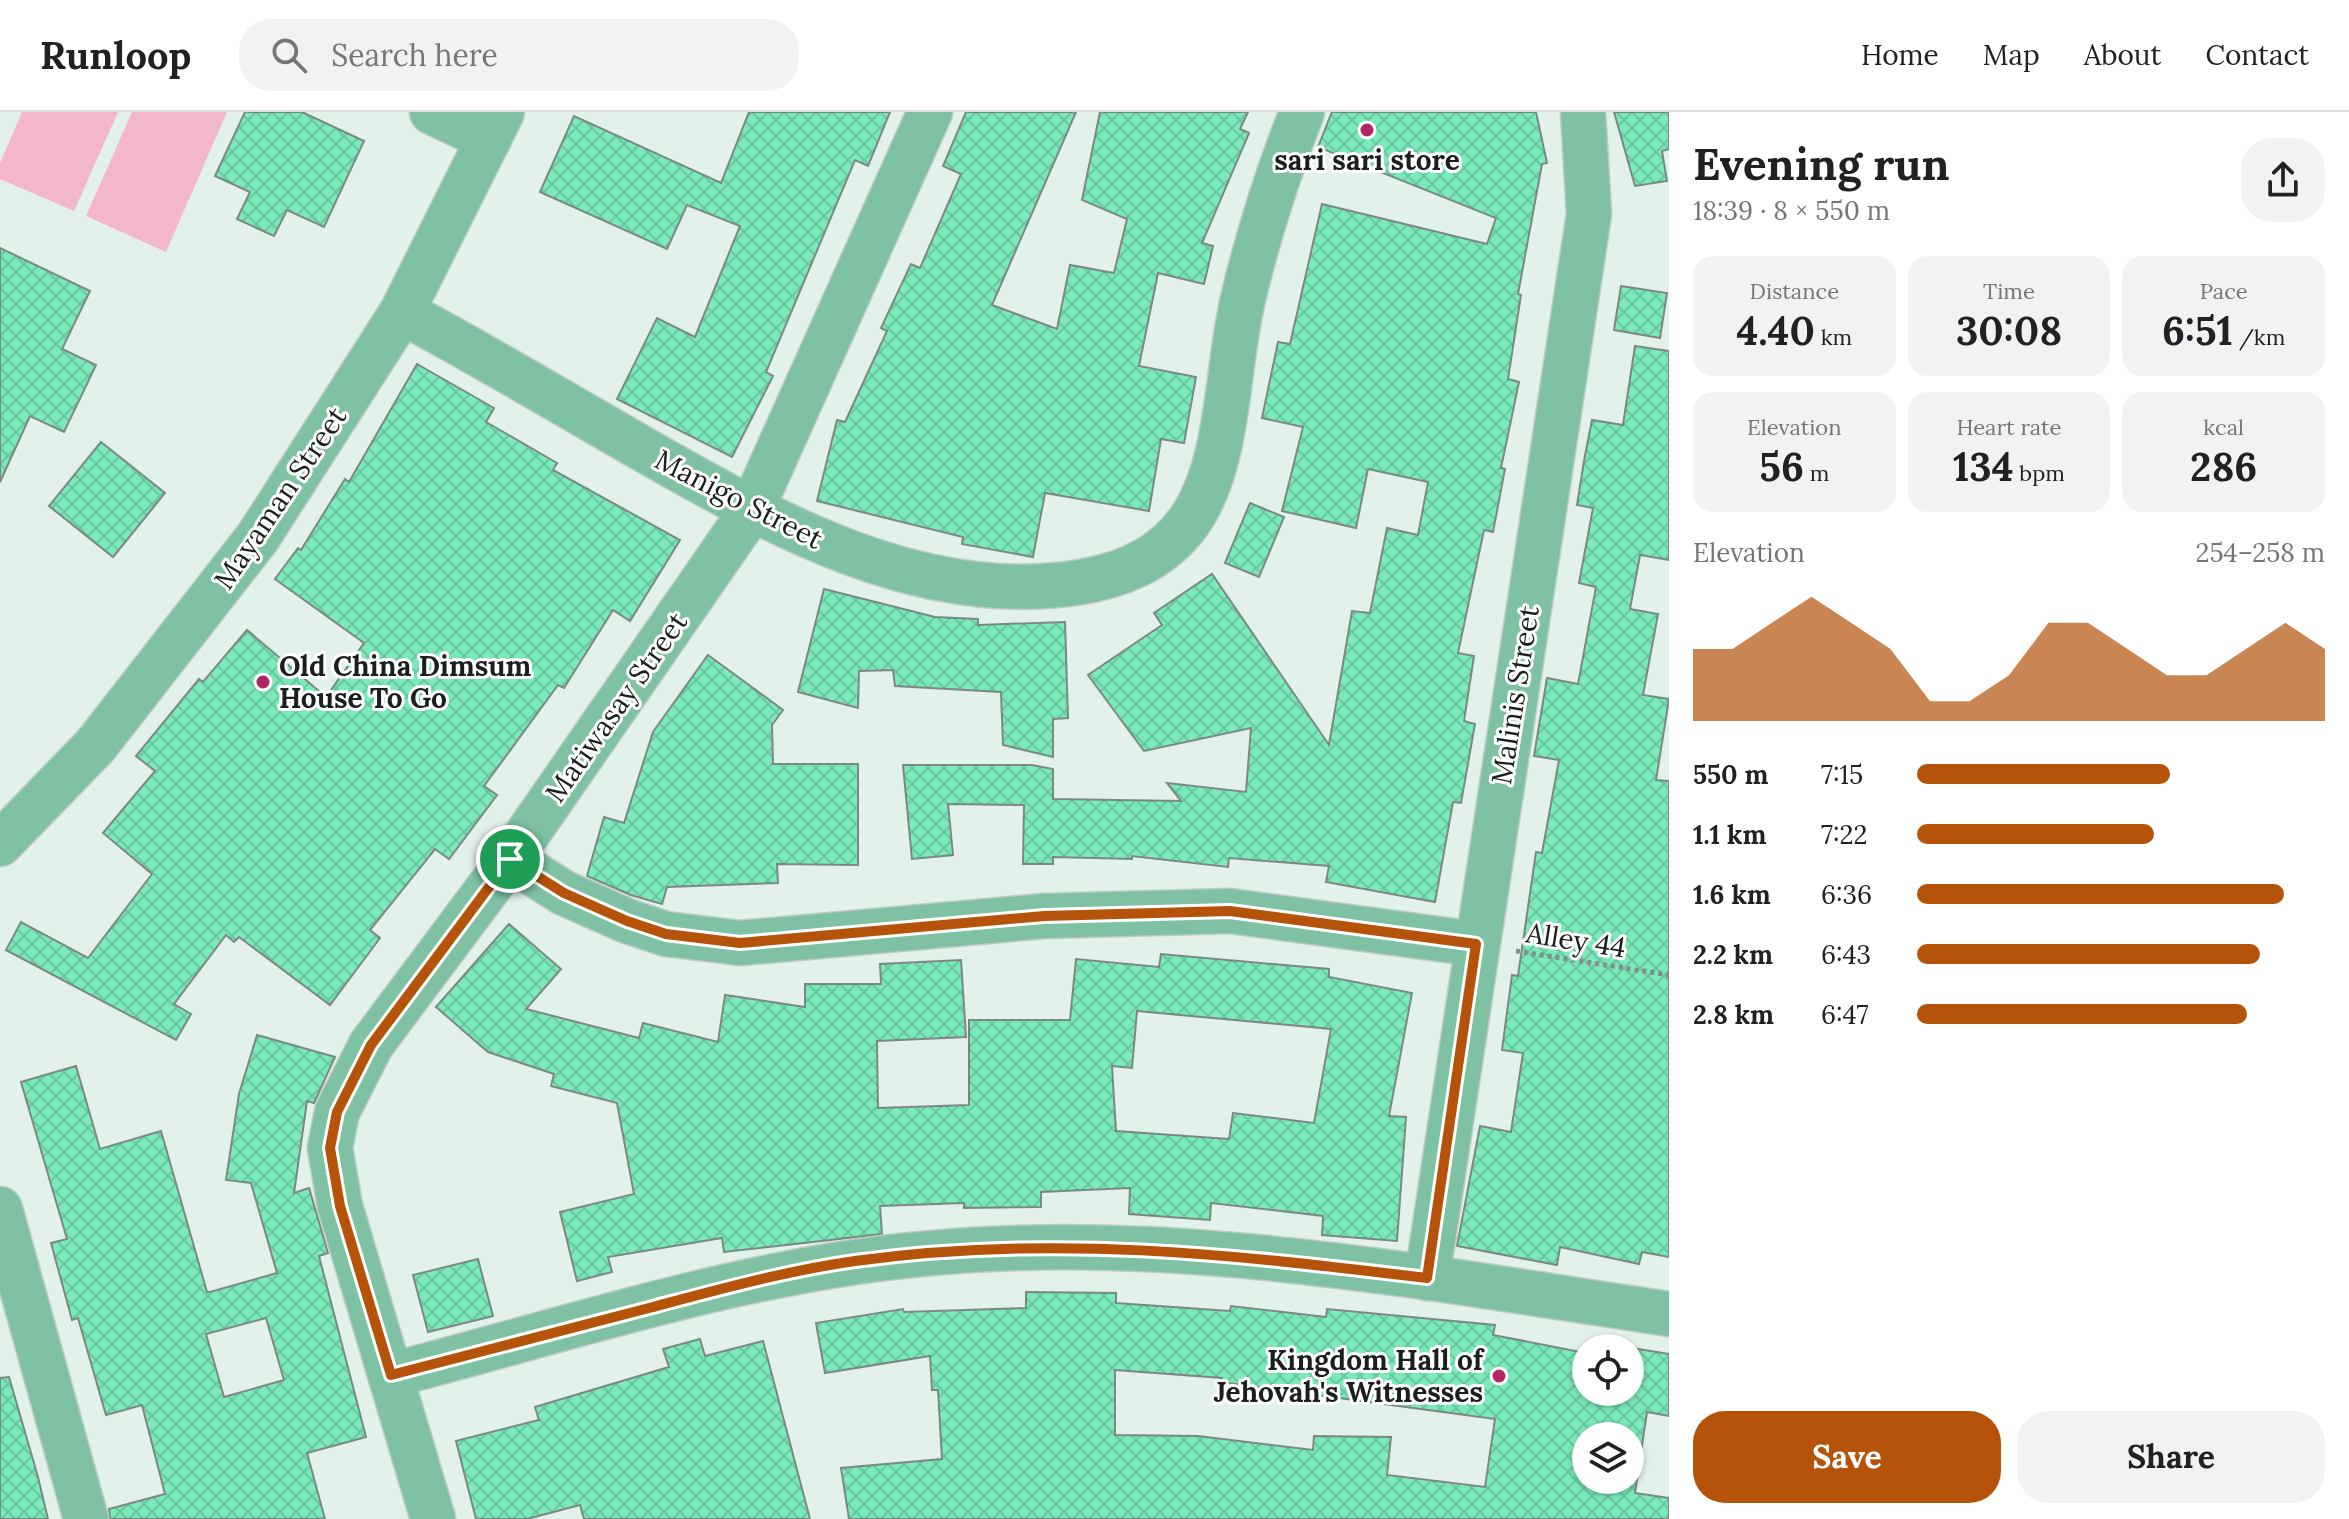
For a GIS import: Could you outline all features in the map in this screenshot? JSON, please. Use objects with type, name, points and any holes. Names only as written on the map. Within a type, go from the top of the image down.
[{"type":"street","points":[[432,112],[496,126]]},
{"type":"street","name":"Matiwasay Street","points":[[433,1519],[340,1206],[330,1148],[337,1112],[371,1045],[510,859],[751,511],[930,112]]},
{"type":"street","name":"Manigo Street","points":[[402,312],[751,511],[846,553],[932,575],[997,586],[1058,585],[1116,576],[1165,550],[1195,513],[1216,460],[1243,300],[1279,172],[1302,112]]},
{"type":"street","name":"Malinis Street","points":[[1427,1278],[1589,214],[1583,112]]},
{"type":"street","name":"Mayaman Street","points":[[0,844],[96,745],[258,537],[402,312],[496,126]]},
{"type":"street","points":[[510,859],[564,893],[627,921],[666,934],[740,943],[1044,916],[1230,911],[1476,944]]},
{"type":"street","points":[[0,1209],[86,1519]]},
{"type":"street","points":[[391,1375],[785,1273],[912,1255],[1010,1248],[1128,1248],[1213,1253],[1427,1278],[1669,1314]]},
{"type":"path","name":"Alley 44","points":[[1476,944],[1669,975]]},
{"type":"shaded area","points":[[22,112],[118,112],[74,211],[0,179],[0,163]]},
{"type":"shaded area","points":[[132,112],[227,112],[166,252],[86,216]]},
{"type":"building","points":[[245,112],[302,112],[364,141],[324,227],[287,210],[274,236],[237,219],[250,192],[215,176]]},
{"type":"building","points":[[749,112],[890,112],[868,166],[855,160],[766,372],[773,376],[732,457],[617,399],[657,318],[695,337],[740,226],[687,205],[667,249],[540,192],[574,116],[721,183]]},
{"type":"building","points":[[966,112],[1076,112],[992,305],[1057,329],[1070,265],[1114,273],[1127,219],[1082,200],[1100,112],[1248,112],[1240,129],[1249,133],[1202,243],[1213,246],[1204,284],[1158,273],[1139,366],[1196,377],[1184,443],[1161,439],[1149,511],[1045,493],[1033,557],[962,544],[963,537],[817,501],[837,420],[845,422],[887,331],[881,328],[911,264],[920,268],[961,174],[943,166]]},
{"type":"building","points":[[1332,112],[1536,112],[1547,163],[1542,164],[1518,294],[1521,295],[1508,379],[1519,382],[1501,468],[1505,469],[1493,532],[1484,530],[1458,653],[1474,656],[1464,721],[1475,724],[1461,803],[1453,802],[1435,902],[1326,882],[1329,866],[1229,858],[1228,867],[1132,856],[1132,859],[1053,857],[1053,864],[1023,864],[1024,805],[948,804],[953,855],[912,859],[903,765],[1032,765],[1053,769],[1053,799],[1181,801],[1167,783],[1246,792],[1251,728],[1144,751],[1088,675],[1162,625],[1154,613],[1212,574],[1329,745],[1352,611],[1370,613],[1387,528],[1418,535],[1428,482],[1368,469],[1356,528],[1282,511],[1303,427],[1262,418],[1278,342],[1290,344],[1322,204],[1487,244],[1496,218],[1318,147]]},
{"type":"building","points":[[1614,112],[1669,112],[1669,149],[1662,151],[1667,181],[1635,186]]},
{"type":"building","points":[[0,248],[90,291],[62,349],[96,365],[64,432],[30,416],[0,482]]},
{"type":"building","points":[[1621,286],[1667,293],[1660,338],[1614,330]]},
{"type":"building","points":[[1635,346],[1669,351],[1669,560],[1640,555],[1630,609],[1658,614],[1643,695],[1669,699],[1656,780],[1669,781],[1669,1257],[1642,1252],[1639,1264],[1560,1247],[1557,1265],[1457,1246],[1480,1126],[1511,1132],[1523,1053],[1502,1050],[1512,975],[1518,976],[1536,852],[1542,853],[1559,760],[1534,756],[1547,678],[1578,684],[1596,587],[1579,583],[1593,508],[1577,505],[1584,461],[1592,420],[1623,425]]},
{"type":"building","points":[[417,364],[494,408],[486,422],[557,463],[553,470],[680,540],[630,621],[613,610],[564,688],[558,685],[484,786],[497,795],[449,859],[435,849],[370,930],[380,938],[330,1005],[239,937],[234,942],[226,935],[174,1004],[191,1014],[176,1040],[6,950],[21,922],[88,958],[152,874],[103,833],[155,771],[136,756],[199,679],[203,682],[247,630],[326,697],[364,643],[275,579],[298,548],[301,550],[345,479],[349,482]]},
{"type":"building","points":[[101,442],[165,493],[113,557],[49,506]]},
{"type":"building","points":[[1250,503],[1284,517],[1259,577],[1225,563]]},
{"type":"building","points":[[824,589],[935,617],[978,619],[978,625],[1065,622],[1068,718],[1053,719],[1053,757],[1003,745],[1001,692],[895,686],[893,670],[859,671],[858,708],[798,692]]},
{"type":"building","points":[[708,655],[783,710],[772,725],[773,764],[858,764],[858,865],[777,864],[778,883],[667,887],[662,904],[631,895],[587,876],[604,817],[624,823],[653,732]]},
{"type":"building","points":[[509,924],[561,969],[526,1009],[639,1038],[643,1023],[718,1042],[725,995],[805,1007],[805,984],[881,984],[880,964],[961,960],[966,1037],[877,1041],[878,1108],[969,1105],[969,1020],[1070,1020],[1076,959],[1159,967],[1161,954],[1329,969],[1329,977],[1412,993],[1389,1116],[1406,1117],[1397,1241],[1322,1235],[1323,1216],[1211,1203],[1210,1220],[1129,1214],[1130,1188],[1041,1192],[1041,1207],[964,1208],[964,1203],[880,1206],[882,1234],[724,1252],[722,1238],[608,1257],[612,1272],[577,1281],[560,1212],[634,1194],[617,1103],[551,1086],[554,1074],[488,1052],[436,1007]],"holes":[[[1137,1011],[1331,1029],[1314,1123],[1233,1113],[1229,1139],[1116,1131],[1112,1066],[1132,1068]]]},
{"type":"building","points":[[257,1035],[335,1057],[314,1103],[307,1101],[294,1193],[309,1188],[328,1253],[319,1256],[366,1437],[307,1453],[325,1519],[110,1519],[109,1509],[165,1494],[142,1405],[106,1415],[78,1318],[72,1320],[51,1243],[67,1239],[21,1082],[76,1066],[100,1149],[161,1131],[207,1292],[277,1273],[251,1183],[226,1180],[239,1094]],"holes":[[[266,1318],[284,1380],[224,1397],[206,1334]]]},
{"type":"building","points":[[478,1259],[493,1316],[428,1332],[413,1275]]},
{"type":"building","points":[[1026,1292],[1116,1293],[1116,1303],[1230,1311],[1231,1306],[1326,1317],[1327,1309],[1495,1325],[1493,1335],[1572,1350],[1572,1406],[1644,1406],[1644,1350],[1669,1354],[1669,1416],[1647,1412],[1644,1432],[1644,1422],[1572,1422],[1572,1494],[1642,1494],[1669,1498],[1669,1519],[849,1519],[841,1468],[942,1459],[938,1390],[932,1390],[930,1356],[825,1373],[816,1323],[903,1309],[904,1312],[1026,1308]],"holes":[[[1115,1370],[1222,1378],[1221,1382],[1495,1419],[1485,1487],[1387,1475],[1391,1437],[1314,1436],[1313,1450],[1198,1436],[1115,1435]]]},
{"type":"building","points":[[700,1339],[705,1356],[763,1341],[810,1519],[584,1519],[580,1505],[527,1519],[476,1519],[456,1441],[539,1420],[535,1407],[669,1367],[663,1349]]},
{"type":"building","points":[[9,1377],[48,1519],[0,1519],[0,1378]]},
{"type":"place","name":"sari sari store","points":[[1367,130]]},
{"type":"place","name":"Old China Dimsum House To Go","points":[[263,682]]},
{"type":"place","name":"Kingdom Hall of Jehovah's Witnesses","points":[[1499,1376]]},
{"type":"route","points":[[510,859],[564,893],[627,921],[666,934],[740,943],[1044,916],[1230,911],[1476,944],[1427,1278],[1213,1253],[1128,1248],[1023,1248],[912,1255],[785,1273],[391,1375],[340,1206],[330,1148],[337,1112],[371,1045],[510,859]]}]
